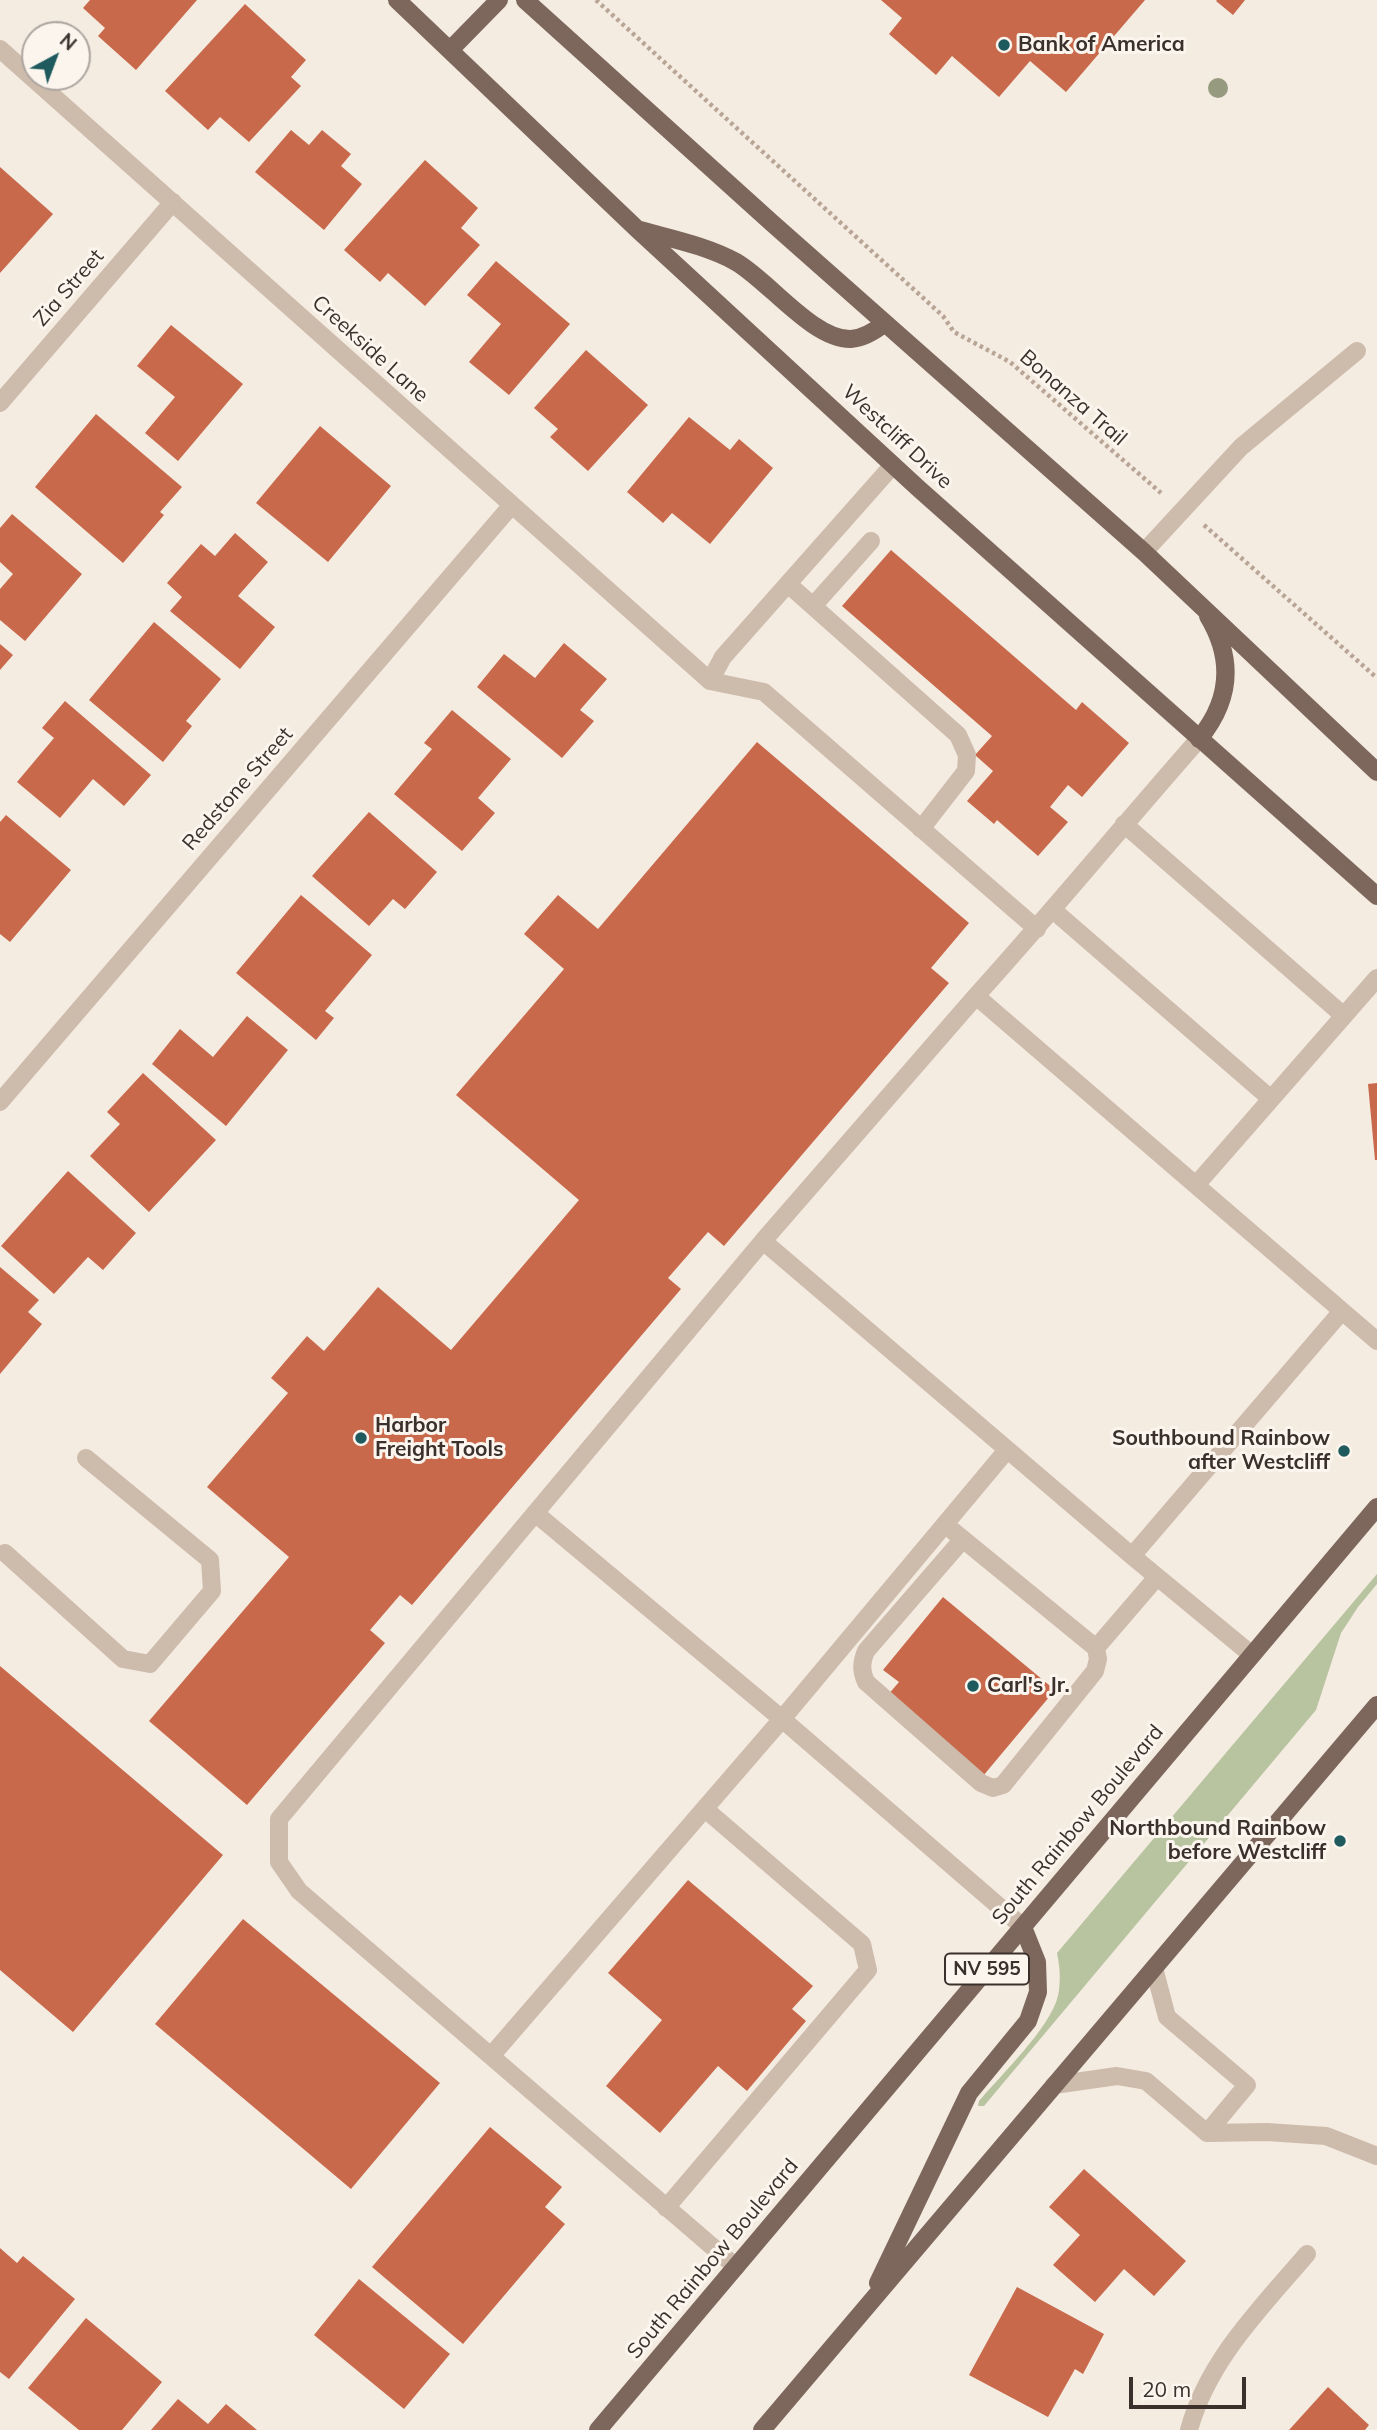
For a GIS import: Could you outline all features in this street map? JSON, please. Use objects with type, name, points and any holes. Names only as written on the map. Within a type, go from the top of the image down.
[{"type":"main road","name":"Westcliff Drive","points":[[397,0],[636,229],[893,465],[1377,896]]},
{"type":"main road","points":[[450,50],[499,0]]},
{"type":"main road","points":[[525,0],[1144,552],[1377,772]]},
{"type":"main road","points":[[636,229],[711,250],[733,261],[755,275],[802,316],[840,337],[851,339],[863,336],[885,323]]},
{"type":"main road","points":[[1199,739],[1218,712],[1225,684],[1223,653],[1200,603]]},
{"type":"main road","name":"South Rainbow Boulevard","points":[[598,2430],[1377,1507]]},
{"type":"main road","points":[[762,2430],[1377,1705]]},
{"type":"main road","points":[[868,2305],[969,2093],[1028,2021],[1038,1992],[1037,1962],[1023,1927]]},
{"type":"street","name":"Creekside Lane","points":[[0,49],[710,681]]},
{"type":"street","name":"Zia Street","points":[[0,403],[173,202]]},
{"type":"street","points":[[1144,552],[1241,447],[1357,351]]},
{"type":"street","points":[[893,465],[723,657],[710,681],[764,692],[1037,929]]},
{"type":"street","name":"Redstone Street","points":[[0,1102],[511,506]]},
{"type":"street","points":[[813,606],[871,541]]},
{"type":"street","points":[[788,584],[958,735],[967,755],[966,771],[922,829]]},
{"type":"street","points":[[736,2267],[299,1891],[279,1862],[279,1819],[763,1241],[975,996],[1037,929],[1199,739]]},
{"type":"street","points":[[1124,824],[1344,1016]]},
{"type":"street","points":[[1053,910],[1270,1099]]},
{"type":"street","points":[[1196,1185],[1344,1016],[1374,988]]},
{"type":"street","points":[[975,996],[1377,1341]]},
{"type":"street","points":[[763,1241],[1252,1655]]},
{"type":"street","points":[[1132,1556],[1342,1311]]},
{"type":"street","points":[[491,2056],[782,1719],[1007,1450]]},
{"type":"street","points":[[5,1553],[122,1659],[150,1664],[159,1654],[212,1591],[210,1560],[86,1458]]},
{"type":"street","points":[[535,1513],[782,1719],[1023,1927]]},
{"type":"street","points":[[945,1524],[1097,1648]]},
{"type":"street","points":[[963,1539],[884,1629],[862,1660],[862,1672],[866,1682],[981,1783],[993,1788],[1003,1785],[1095,1671],[1097,1648],[1157,1577]]},
{"type":"street","points":[[869,1616],[884,1629]]},
{"type":"street","points":[[666,2208],[868,1970],[862,1944],[705,1809]]},
{"type":"street","points":[[1153,1968],[1167,2017],[1247,2085],[1207,2133]]},
{"type":"street","points":[[1055,2085],[1117,2076],[1146,2081],[1207,2133],[1268,2132],[1326,2136],[1377,2156]]},
{"type":"street","points":[[1189,2430],[1195,2406],[1230,2344],[1307,2254]]},
{"type":"path","name":"Bonanza Trail","points":[[596,0],[943,316],[954,332],[1010,362],[1150,484],[1215,533],[1377,678]]},
{"type":"green space","points":[[1377,1574],[1377,1584],[1341,1633],[1316,1710],[984,2106],[978,2106],[979,2101],[1035,2036],[1053,2009],[1060,1985],[1057,1953]]},
{"type":"building","points":[[90,0],[197,0],[136,70],[98,36],[105,28],[83,8]]},
{"type":"building","name":"Bank of America","points":[[881,0],[1145,0],[1066,92],[1030,61],[999,97],[952,56],[936,75],[889,34],[902,18]]},
{"type":"building","points":[[1217,0],[1245,0],[1233,15]]},
{"type":"building","points":[[245,4],[306,60],[291,77],[301,86],[249,142],[220,117],[208,130],[165,91]]},
{"type":"building","points":[[291,130],[309,145],[322,130],[351,154],[341,166],[362,184],[324,230],[255,172]]},
{"type":"building","points":[[425,160],[478,208],[461,228],[480,245],[425,306],[388,273],[380,282],[344,250]]},
{"type":"building","points":[[0,167],[53,214],[0,273]]},
{"type":"building","points":[[496,261],[570,324],[509,395],[469,362],[501,324],[467,295]]},
{"type":"building","points":[[171,325],[243,384],[178,461],[145,433],[175,397],[137,366]]},
{"type":"building","points":[[586,350],[648,405],[588,471],[550,437],[558,429],[534,408]]},
{"type":"building","points":[[96,414],[182,487],[160,512],[164,515],[123,563],[35,487]]},
{"type":"building","points":[[689,417],[730,450],[739,439],[773,468],[710,544],[672,513],[663,523],[627,492]]},
{"type":"building","points":[[320,426],[391,486],[328,562],[256,503]]},
{"type":"building","points":[[12,514],[82,574],[25,641],[0,620],[0,589],[13,574],[0,562],[0,528]]},
{"type":"building","points":[[235,533],[268,562],[238,596],[275,627],[240,669],[170,611],[182,597],[167,583],[201,544],[215,556]]},
{"type":"building","points":[[891,550],[1076,710],[1082,702],[1129,743],[1082,797],[1068,785],[1050,807],[1068,822],[1038,856],[997,820],[994,824],[967,801],[993,771],[975,755],[992,736],[842,606]]},
{"type":"building","points":[[154,622],[221,679],[186,721],[192,726],[163,762],[89,700]]},
{"type":"building","points":[[564,643],[607,679],[580,710],[594,721],[562,758],[477,687],[504,654],[535,678]]},
{"type":"building","points":[[0,644],[13,655],[0,670]]},
{"type":"building","points":[[65,701],[151,775],[124,806],[93,779],[60,818],[17,782],[54,738],[42,728]]},
{"type":"building","points":[[452,710],[511,759],[478,798],[495,813],[462,851],[394,794],[432,749],[424,743]]},
{"type":"building","points":[[757,742],[969,923],[931,968],[949,983],[724,1246],[708,1232],[668,1278],[681,1289],[412,1605],[400,1595],[370,1630],[385,1643],[247,1805],[149,1721],[289,1557],[207,1487],[288,1393],[271,1378],[307,1336],[324,1351],[378,1287],[451,1350],[579,1200],[456,1095],[564,969],[524,934],[558,895],[598,929]]},
{"type":"building","points":[[369,812],[437,872],[405,909],[393,899],[369,926],[312,876]]},
{"type":"building","points":[[6,815],[71,870],[10,942],[0,934],[0,822]]},
{"type":"building","points":[[301,895],[372,955],[325,1011],[334,1018],[316,1040],[236,973]]},
{"type":"building","points":[[247,1016],[288,1050],[226,1126],[152,1064],[180,1029],[213,1057]]},
{"type":"building","points":[[143,1073],[216,1140],[149,1212],[90,1156],[120,1124],[107,1112]]},
{"type":"building","points":[[1377,1083],[1377,1160],[1375,1160],[1368,1084]]},
{"type":"building","points":[[68,1171],[136,1233],[103,1270],[88,1257],[54,1294],[1,1246]]},
{"type":"building","points":[[0,1267],[39,1300],[28,1312],[42,1324],[0,1374]]},
{"type":"building","name":"Carl's Jr.","points":[[943,1597],[1055,1690],[983,1776],[887,1696],[899,1682],[883,1670]]},
{"type":"building","points":[[0,1666],[223,1855],[73,2032],[0,1970]]},
{"type":"building","points":[[688,1880],[813,1986],[792,2009],[806,2021],[747,2091],[718,2066],[660,2133],[606,2086],[662,2020],[608,1973]]},
{"type":"building","points":[[243,1919],[440,2083],[351,2189],[155,2024]]},
{"type":"building","points":[[490,2127],[562,2187],[545,2207],[565,2224],[463,2344],[372,2267]]},
{"type":"building","points":[[1084,2169],[1186,2261],[1154,2296],[1124,2269],[1095,2302],[1053,2265],[1080,2235],[1049,2207]]},
{"type":"building","points":[[0,2248],[17,2263],[23,2256],[75,2299],[9,2379],[0,2372]]},
{"type":"building","points":[[359,2279],[450,2354],[404,2409],[314,2335]]},
{"type":"building","points":[[1017,2287],[1104,2334],[1083,2374],[1075,2369],[1048,2417],[969,2375]]},
{"type":"building","points":[[86,2318],[162,2382],[122,2430],[79,2430],[28,2388]]},
{"type":"building","points":[[1328,2387],[1369,2425],[1365,2430],[1289,2430]]},
{"type":"building","points":[[178,2399],[208,2424],[226,2404],[257,2430],[151,2430]]},
{"type":"place","name":"Bank of America","points":[[1004,45]]},
{"type":"place","name":"Harbor Freight Tools","points":[[361,1438]]},
{"type":"place","name":"Southbound Rainbow after Westcliff","points":[[1344,1451]]},
{"type":"place","name":"Carl's Jr.","points":[[973,1686]]},
{"type":"place","name":"Northbound Rainbow before Westcliff","points":[[1340,1841]]}]
